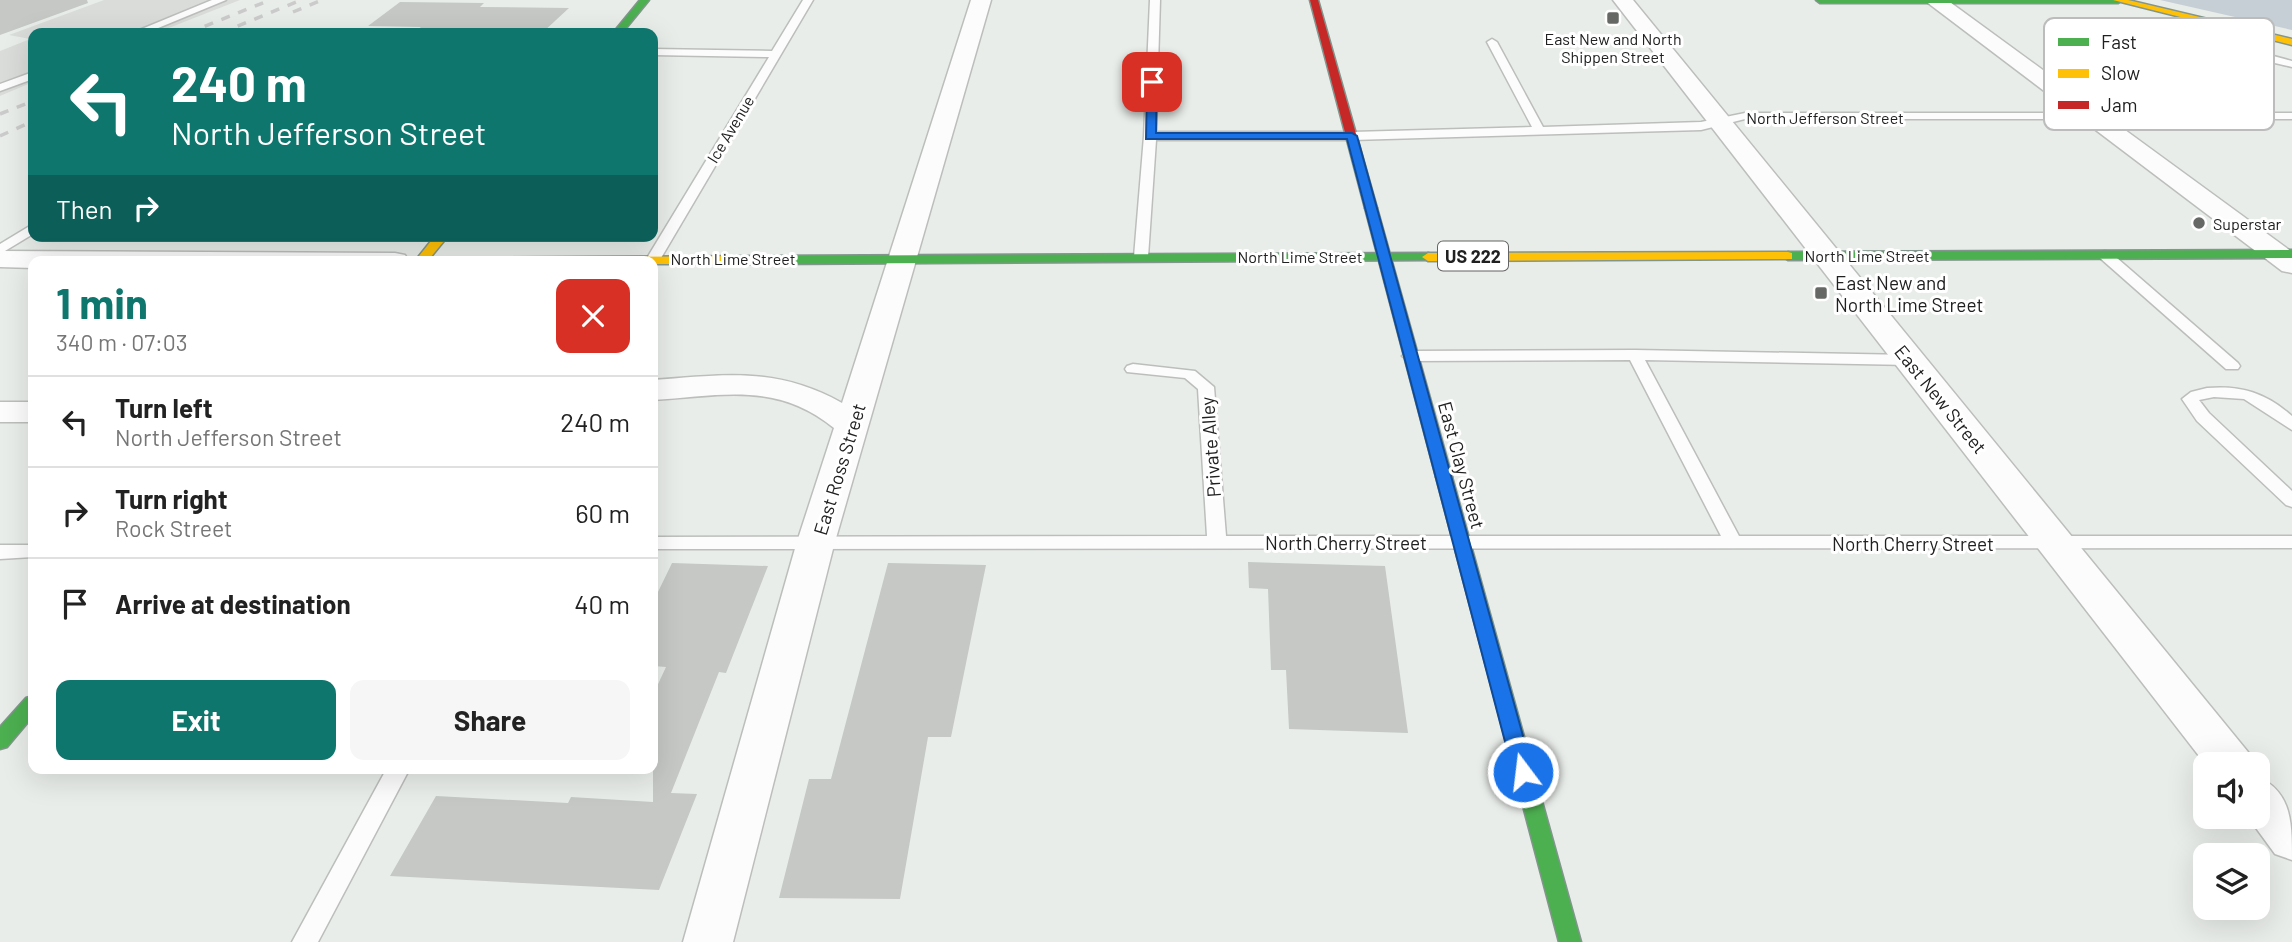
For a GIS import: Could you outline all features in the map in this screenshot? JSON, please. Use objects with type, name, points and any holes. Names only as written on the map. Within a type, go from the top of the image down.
[{"type":"main road","points":[[621,28],[645,0]]},
{"type":"main road","name":"East Clay Street","points":[[1314,0],[1570,942]]},
{"type":"main road","points":[[1820,0],[2118,0],[2194,18]]},
{"type":"main road","points":[[2274,38],[2292,42]]},
{"type":"main road","points":[[425,256],[437,242]]},
{"type":"main road","name":"North Lime Street","points":[[658,258],[2105,254],[2287,258]]},
{"type":"main road","points":[[0,741],[28,709]]},
{"type":"street","name":"East Ross Street","points":[[708,942],[816,545],[981,0]]},
{"type":"street","name":"East New Street","points":[[1623,0],[2222,752]]},
{"type":"street","points":[[1934,0],[2044,82]]},
{"type":"street","points":[[2109,130],[2287,258]]},
{"type":"street","points":[[0,258],[28,258]]},
{"type":"street","points":[[658,390],[753,383],[766,385],[829,406],[852,426]]},
{"type":"street","points":[[0,412],[28,412]]},
{"type":"street","points":[[2270,812],[2292,840]]},
{"type":"lane","points":[[150,28],[221,0]]},
{"type":"lane","name":"Ice Avenue","points":[[655,256],[808,0]]},
{"type":"lane","points":[[1141,257],[1150,136],[1155,0]]},
{"type":"lane","points":[[1492,43],[1539,130]]},
{"type":"lane","points":[[658,52],[774,54]]},
{"type":"lane","points":[[2274,59],[2292,64]]},
{"type":"lane","points":[[0,88],[28,77]]},
{"type":"lane","name":"North Jefferson Street","points":[[1150,136],[1352,136],[1701,127],[1745,116],[2044,116]]},
{"type":"lane","name":"North Jefferson Street","points":[[2274,116],[2292,116]]},
{"type":"lane","points":[[0,250],[28,231]]},
{"type":"lane","points":[[2105,254],[2232,366]]},
{"type":"lane","points":[[1410,356],[1634,355],[1910,360]]},
{"type":"lane","points":[[1634,355],[1733,542]]},
{"type":"lane","name":"Private Alley","points":[[1133,369],[1189,374],[1206,387],[1217,542]]},
{"type":"lane","points":[[2292,425],[2261,398],[2250,393],[2214,392],[2190,399],[2203,417],[2292,501]]},
{"type":"lane","name":"North Cherry Street","points":[[658,543],[2292,542]]},
{"type":"lane","points":[[0,552],[28,551]]},
{"type":"lane","points":[[305,942],[396,774]]},
{"type":"shaded area","points":[[104,0],[240,0],[169,28],[28,28]]},
{"type":"shaded area","points":[[2160,0],[2292,0],[2292,30],[2274,26],[2274,18],[2239,18]]},
{"type":"shaded area","points":[[28,28],[28,39],[9,35]]},
{"type":"shaded area","points":[[28,40],[28,84],[0,96],[0,51]]},
{"type":"building","points":[[0,0],[87,0],[88,3],[0,35]]},
{"type":"building","points":[[400,2],[484,3],[480,7],[569,8],[547,28],[368,26]]},
{"type":"building","points":[[1248,562],[1385,566],[1408,733],[1289,729],[1286,670],[1271,670],[1268,589],[1249,588]]},
{"type":"building","points":[[672,563],[768,566],[726,673],[719,672],[671,793],[697,794],[659,890],[390,876],[436,796],[568,803],[571,797],[653,802],[653,774],[658,774],[658,684],[666,667],[658,666],[658,592]]},
{"type":"building","points":[[888,563],[986,565],[951,737],[928,737],[900,899],[779,898],[809,779],[831,779]]},
{"type":"railway","points":[[200,28],[270,0]]},
{"type":"railway","points":[[233,28],[301,0]]},
{"type":"railway","points":[[293,12],[322,0]]},
{"type":"railway","points":[[0,114],[28,103]]},
{"type":"railway","points":[[0,136],[28,123]]},
{"type":"traffic: fast","points":[[621,28],[645,0]]},
{"type":"traffic: fast","points":[[1820,0],[2118,0]]},
{"type":"traffic: fast","points":[[1788,256],[2292,254]]},
{"type":"traffic: fast","points":[[764,260],[1428,257]]},
{"type":"traffic: fast","points":[[1444,477],[1570,942]]},
{"type":"traffic: fast","points":[[0,741],[28,709]]},
{"type":"traffic: slow","points":[[2117,0],[2192,18]]},
{"type":"traffic: slow","points":[[2274,38],[2292,42]]},
{"type":"traffic: slow","points":[[1371,208],[1444,477]]},
{"type":"traffic: slow","points":[[425,256],[437,242]]},
{"type":"traffic: slow","points":[[1428,257],[1788,256]]},
{"type":"traffic: slow","points":[[658,260],[764,260]]},
{"type":"traffic: jam","points":[[1314,0],[1371,208]]},
{"type":"place","name":"East New and North Shippen Street","points":[[1613,18]]},
{"type":"place","name":"Superstar","points":[[2199,223]]},
{"type":"place","name":"East New and North Lime Street","points":[[1821,293]]},
{"type":"route","points":[[1152,82],[1150,136],[1352,136],[1523,772]]}]
